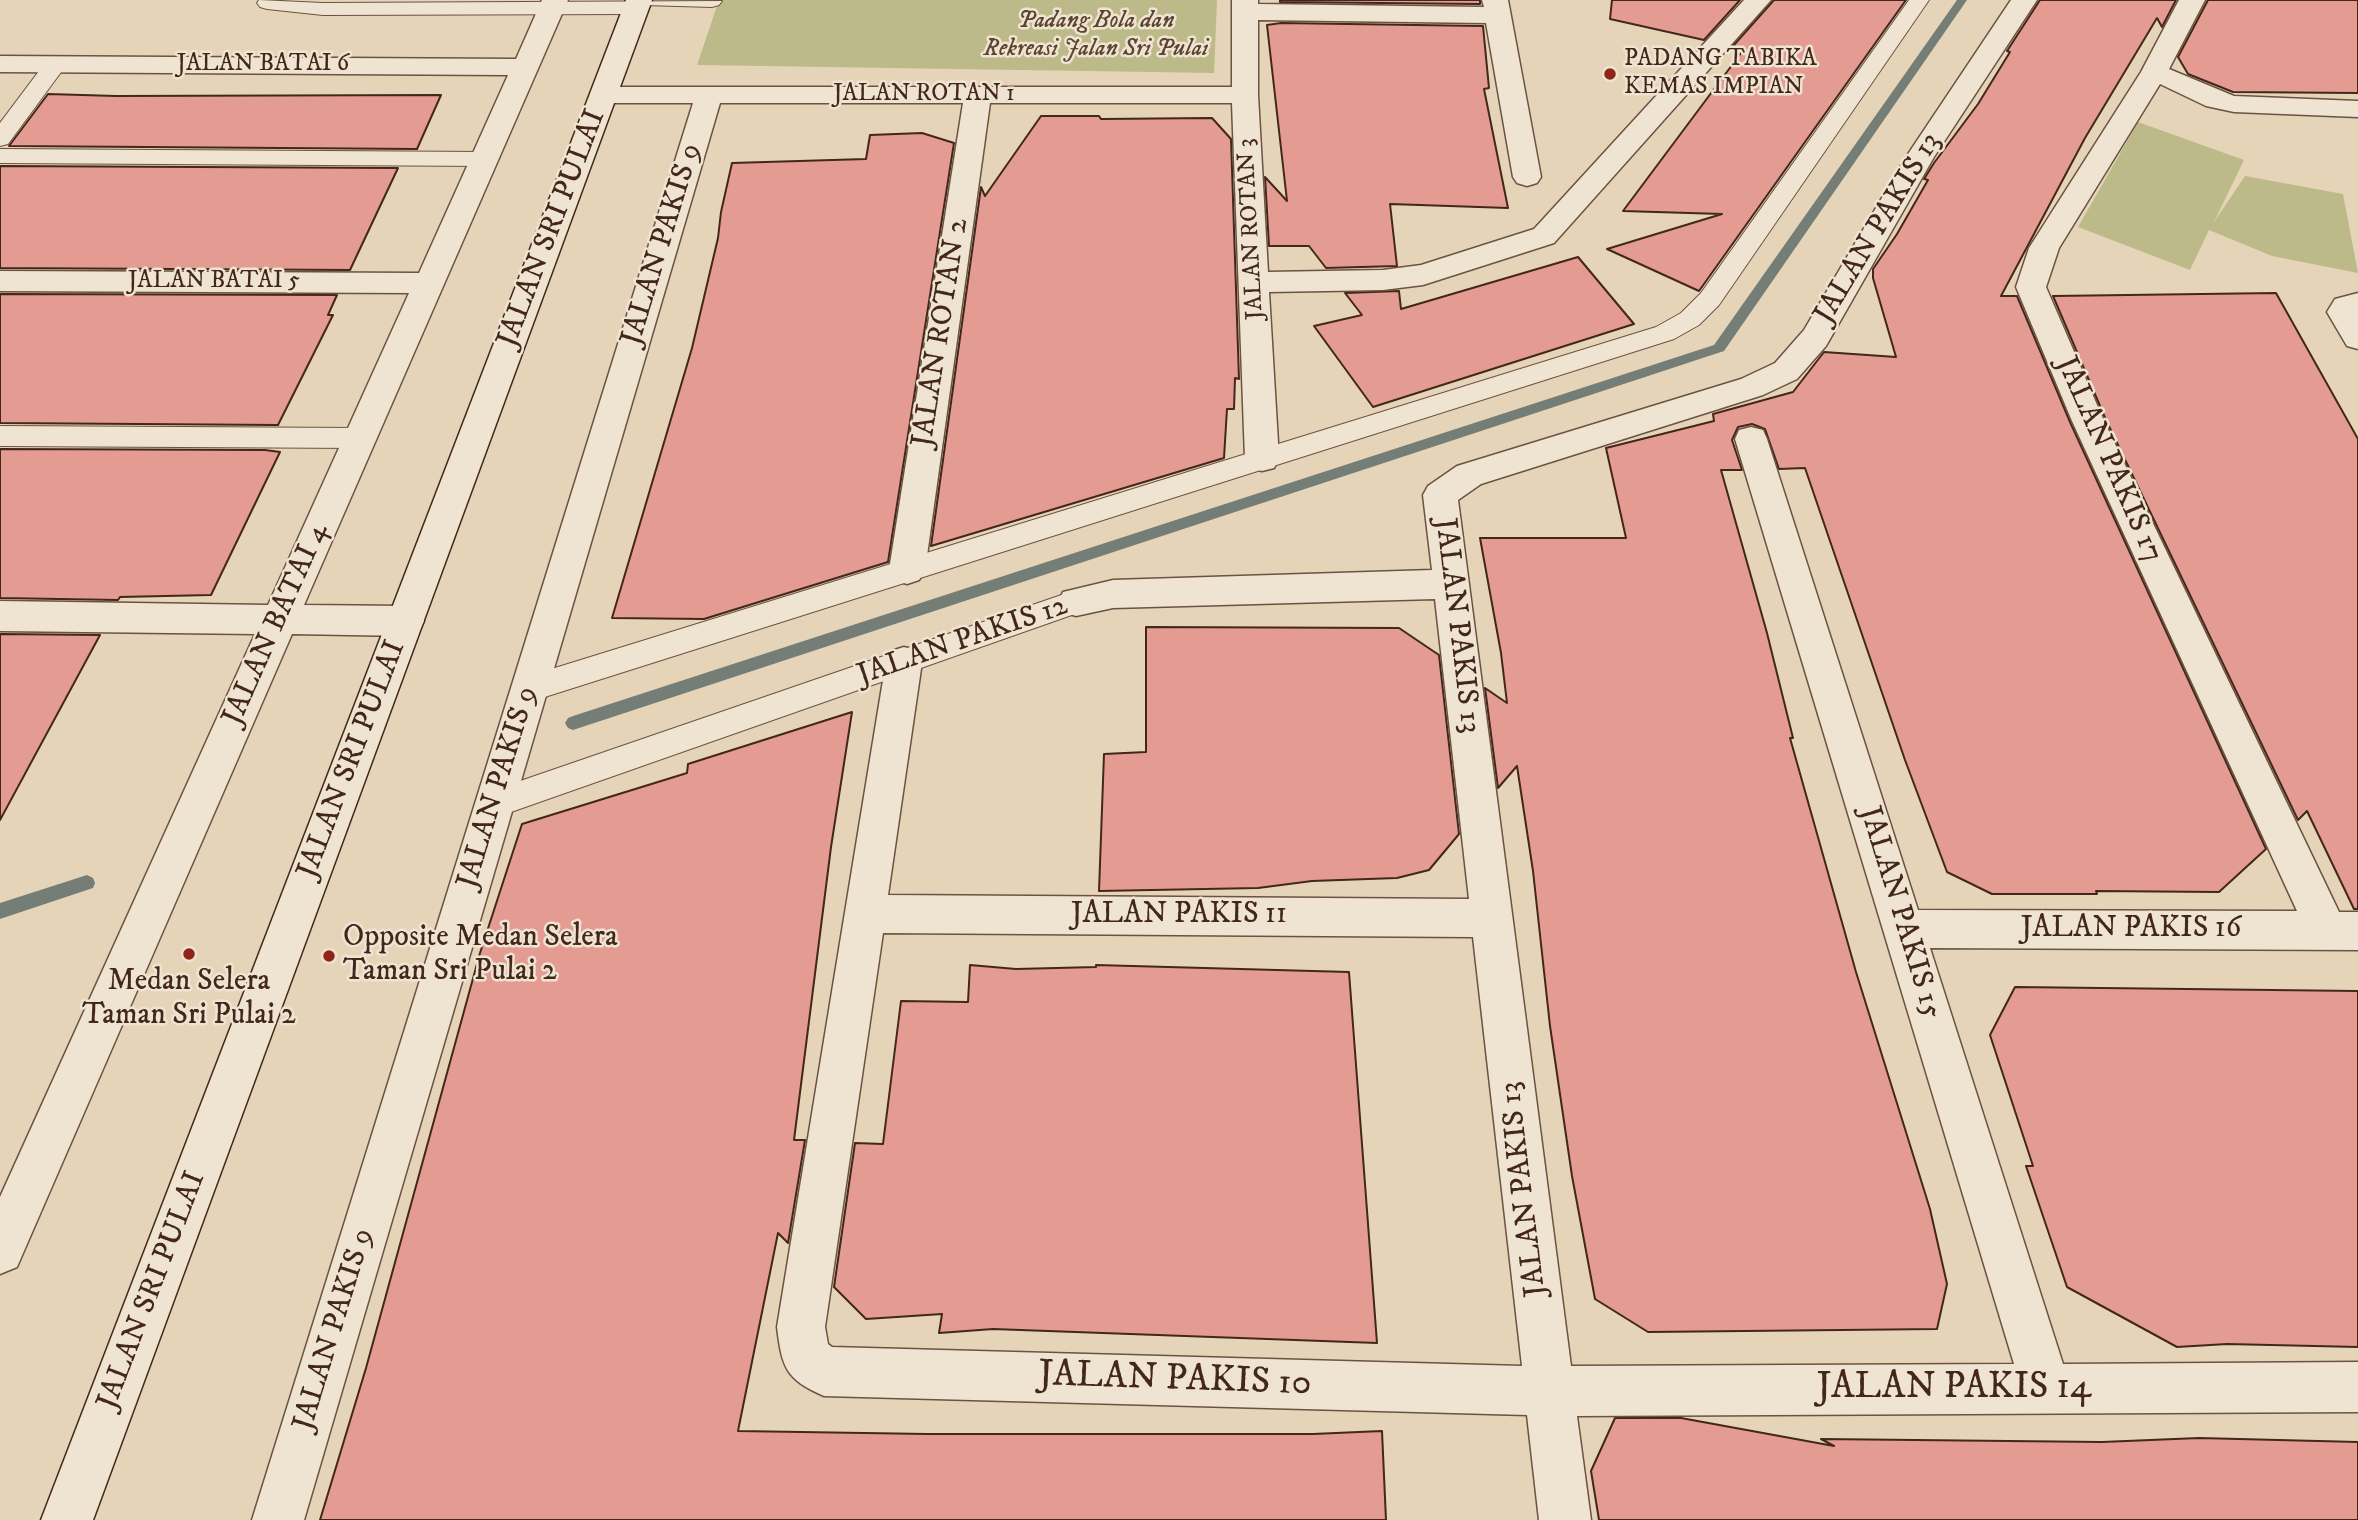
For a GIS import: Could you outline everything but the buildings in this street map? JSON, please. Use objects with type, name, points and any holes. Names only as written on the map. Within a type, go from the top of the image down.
[{"type":"street","points":[[1255,282],[1383,280],[1423,275],[1544,236],[1758,0]]},
{"type":"street","name":"JALAN PAKIS 13","points":[[1566,1520],[1440,495],[1469,475],[1752,387],[1786,371],[1815,338],[1920,157],[2024,0]]},
{"type":"street","name":"JALAN PAKIS 17","points":[[2192,0],[2154,72],[2044,248],[2031,287],[2094,433],[2342,931]]},
{"type":"street","name":"JALAN SRI PULAI","points":[[67,1520],[603,96],[642,3]]},
{"type":"street","name":"JALAN BATAI 4","points":[[5,1230],[553,4]]},
{"type":"street","points":[[1245,6],[1496,8],[1527,177]]},
{"type":"street","name":"JALAN ROTAN 3","points":[[1245,6],[1245,96],[1262,459]]},
{"type":"street","name":"JALAN BATAI 6","points":[[0,64],[525,67]]},
{"type":"street","points":[[2154,72],[2216,100],[2234,104],[2358,109]]},
{"type":"street","name":"JALAN ROTAN 1","points":[[603,96],[1245,96]]},
{"type":"street","name":"JALAN PAKIS 9","points":[[278,1520],[709,96]]},
{"type":"street","name":"JALAN ROTAN 2","points":[[907,570],[978,96]]},
{"type":"street","name":"JALAN BATAI 5","points":[[0,281],[429,283]]},
{"type":"street","points":[[2352,305],[2342,312],[2358,338]]},
{"type":"street","name":"JALAN PAKIS 15","points":[[1751,439],[2046,1388]]},
{"type":"street","name":"JALAN PAKIS 12","points":[[1076,602],[1113,594],[1451,584]]},
{"type":"street","points":[[0,616],[406,621]]},
{"type":"street","points":[[866,914],[904,662]]},
{"type":"street","name":"JALAN PAKIS 11","points":[[866,914],[1492,918]]},
{"type":"street","name":"JALAN PAKIS 10","points":[[866,914],[801,1327],[805,1357],[824,1371],[1550,1391]]},
{"type":"street","name":"JALAN PAKIS 16","points":[[1904,929],[2342,931]]},
{"type":"street","name":"JALAN PAKIS 14","points":[[1550,1391],[2358,1387]]},
{"type":"lane","points":[[529,688],[1665,333],[1690,319],[1710,299],[1919,0]]},
{"type":"lane","points":[[267,3],[323,9],[712,1]]},
{"type":"lane","points":[[0,139],[56,64]]},
{"type":"lane","points":[[0,156],[484,159]]},
{"type":"lane","points":[[0,436],[360,438]]},
{"type":"lane","name":"JALAN PAKIS 12","points":[[494,804],[1076,602]]},
{"type":"green space","name":"Padang Bola dan Rekreasi Jalan Sri Pulai","points":[[719,0],[1217,0],[1214,73],[697,65]]},
{"type":"green space","points":[[2138,122],[2244,160],[2214,222],[2245,176],[2343,194],[2358,273],[2272,256],[2209,230],[2190,270],[2078,227]]},
{"type":"waterway","points":[[573,723],[1719,348],[1962,0]]},
{"type":"waterway","points":[[0,911],[87,883]]},
{"type":"place","name":"PADANG TABIKA KEMAS IMPIAN","points":[[1610,74]]},
{"type":"place","name":"Medan Selera Taman Sri Pulai 2","points":[[189,954]]},
{"type":"place","name":"Opposite Medan Selera Taman Sri Pulai 2","points":[[329,956]]}]
